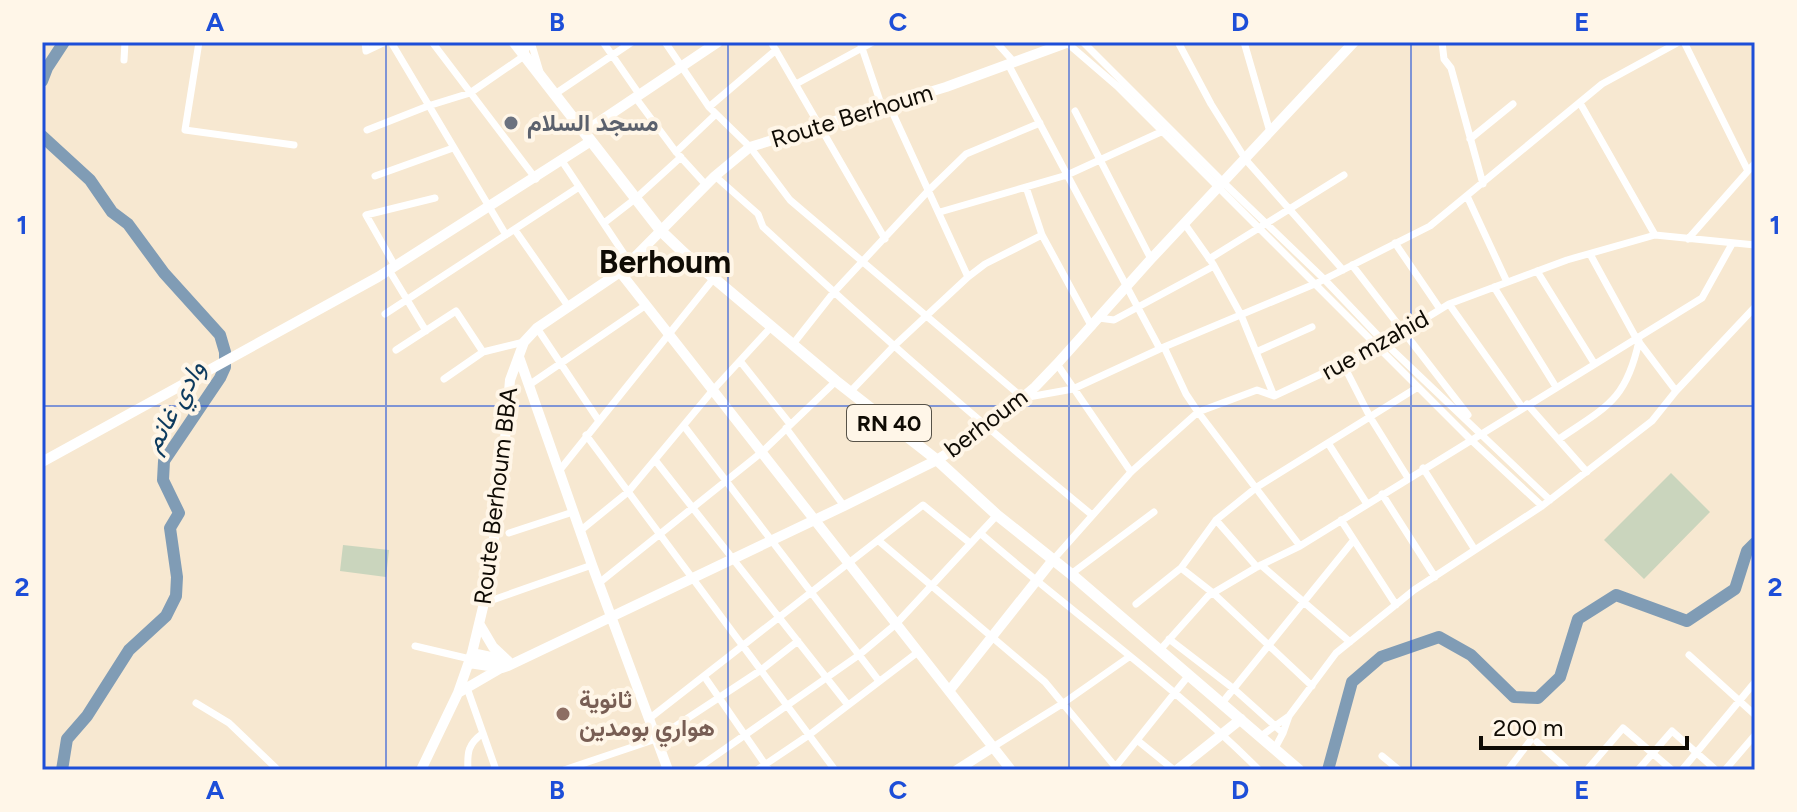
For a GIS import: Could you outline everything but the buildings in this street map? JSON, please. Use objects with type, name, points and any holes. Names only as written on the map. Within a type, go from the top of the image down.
[{"type":"main road","name":"RN 40","points":[[514,42],[661,231],[836,381],[937,460],[997,515],[1275,748],[1293,768]]},
{"type":"main road","points":[[42,462],[392,268],[536,179],[562,161],[637,96],[718,42]]},
{"type":"main road","name":"Route Berhoum","points":[[661,231],[715,176],[750,147],[946,87],[1068,42]]},
{"type":"main road","name":"berhoum","points":[[463,686],[772,542],[937,460],[986,428],[1023,398],[1057,364],[1354,42]]},
{"type":"main road","name":"Route Berhoum BBA","points":[[421,770],[463,686],[479,625],[500,499],[510,380],[524,342],[537,328],[620,272],[661,231]]},
{"type":"main road","points":[[620,272],[1011,770]]},
{"type":"main road","points":[[519,357],[668,770]]},
{"type":"main road","points":[[949,691],[1052,561]]},
{"type":"main road","points":[[479,625],[508,664]]},
{"type":"main road","points":[[471,658],[508,664]]},
{"type":"main road","points":[[1176,770],[1241,719]]},
{"type":"main road","points":[[957,770],[993,747]]},
{"type":"street","points":[[124,60],[125,42]]},
{"type":"street","points":[[199,42],[185,130],[294,145]]},
{"type":"street","points":[[365,42],[366,51],[385,42]]},
{"type":"street","points":[[391,42],[506,235]]},
{"type":"street","points":[[432,42],[536,179]]},
{"type":"street","points":[[367,130],[470,93],[524,56],[530,42]]},
{"type":"street","points":[[530,42],[544,82]]},
{"type":"street","points":[[603,42],[678,154],[706,185]]},
{"type":"street","points":[[555,94],[632,42]]},
{"type":"street","points":[[796,84],[861,45],[873,42]]},
{"type":"street","points":[[996,42],[1011,63],[1067,175],[1186,394],[1300,546]]},
{"type":"street","points":[[1068,42],[1165,130]]},
{"type":"street","points":[[1083,42],[1165,130],[1320,281],[1418,387],[1542,506]]},
{"type":"street","points":[[1178,42],[1246,160],[1343,270]]},
{"type":"street","points":[[1244,42],[1270,132]]},
{"type":"street","points":[[1442,42],[1444,59],[1451,68],[1483,184]]},
{"type":"street","points":[[669,43],[681,67],[709,107],[750,147],[790,200],[1023,398],[1073,389],[1320,281],[1430,226],[1602,84],[1681,42],[1748,171]]},
{"type":"street","points":[[861,45],[885,106],[940,212],[968,277]]},
{"type":"street","points":[[709,107],[774,46],[885,239]]},
{"type":"street","points":[[1580,103],[1655,235]]},
{"type":"street","points":[[1470,139],[1513,104]]},
{"type":"street","points":[[1075,111],[1151,259]]},
{"type":"street","points":[[604,223],[635,199],[716,114]]},
{"type":"street","points":[[793,344],[834,292],[966,154],[1040,123]]},
{"type":"street","points":[[940,212],[1067,175],[1165,130]]},
{"type":"street","points":[[375,176],[453,148]]},
{"type":"street","points":[[562,161],[630,263]]},
{"type":"street","points":[[1688,239],[1755,163]]},
{"type":"street","points":[[1026,187],[1042,235],[1096,322],[1114,320],[1138,307],[1344,175]]},
{"type":"street","points":[[715,176],[758,214],[763,227],[894,346],[986,428],[1092,515]]},
{"type":"street","points":[[385,314],[579,187]]},
{"type":"street","points":[[1467,196],[1507,282]]},
{"type":"street","points":[[426,331],[366,215],[435,198]]},
{"type":"street","points":[[1184,223],[1241,315],[1274,396]]},
{"type":"street","points":[[515,230],[568,306]]},
{"type":"street","points":[[850,392],[968,277],[985,264],[1042,235]]},
{"type":"street","name":"rue mzahid","points":[[1052,561],[1131,472],[1198,412],[1257,390],[1274,396],[1382,345],[1449,304],[1590,254],[1655,235],[1755,245]]},
{"type":"street","points":[[1395,243],[1440,309]]},
{"type":"street","points":[[1159,651],[1213,593],[1300,546],[1702,298],[1732,244]]},
{"type":"street","points":[[1590,254],[1638,340],[1676,391]]},
{"type":"street","points":[[1352,265],[1481,432]]},
{"type":"street","points":[[1537,271],[1594,363]]},
{"type":"street","points":[[559,471],[714,278]]},
{"type":"street","points":[[1494,287],[1556,387]]},
{"type":"street","points":[[1449,304],[1525,406],[1587,472]]},
{"type":"street","points":[[529,385],[646,305]]},
{"type":"street","points":[[1275,748],[1289,716],[1336,653],[1435,577],[1542,506],[1652,421],[1755,307]]},
{"type":"street","points":[[396,350],[456,311],[483,352]]},
{"type":"street","points":[[580,531],[628,492],[713,390],[772,326]]},
{"type":"street","points":[[1256,352],[1312,327]]},
{"type":"street","points":[[537,328],[599,421]]},
{"type":"street","points":[[1559,439],[1613,403],[1632,370],[1638,340]]},
{"type":"street","points":[[444,379],[483,352],[524,342]]},
{"type":"street","points":[[1382,345],[1481,432],[1550,500]]},
{"type":"street","points":[[740,361],[844,506]]},
{"type":"street","points":[[1057,364],[1131,472]]},
{"type":"street","points":[[1343,364],[1370,417],[1408,478]]},
{"type":"street","points":[[599,583],[762,452],[836,381]]},
{"type":"street","points":[[1136,604],[1181,568],[1216,520],[1257,487],[1418,387]]},
{"type":"street","points":[[684,426],[879,681]]},
{"type":"street","points":[[586,435],[835,770]]},
{"type":"street","points":[[1328,443],[1367,504]]},
{"type":"street","points":[[655,460],[848,705]]},
{"type":"street","points":[[1423,468],[1475,550]]},
{"type":"street","points":[[1382,494],[1435,577]]},
{"type":"street","points":[[650,718],[923,505],[970,543]]},
{"type":"street","points":[[509,533],[573,512]]},
{"type":"street","points":[[1071,574],[1154,512]]},
{"type":"street","points":[[695,770],[859,655],[896,624],[997,515]]},
{"type":"street","points":[[1216,520],[1259,566],[1350,642]]},
{"type":"street","points":[[1341,520],[1396,605]]},
{"type":"street","points":[[980,533],[1223,733],[1259,770]]},
{"type":"street","points":[[879,541],[1045,682],[1116,769],[1189,675]]},
{"type":"street","points":[[1222,703],[1353,541]]},
{"type":"street","points":[[484,603],[592,565]]},
{"type":"street","points":[[1181,568],[1213,593],[1312,686]]},
{"type":"street","points":[[1169,639],[1234,689],[1283,733]]},
{"type":"street","points":[[564,770],[656,739],[761,670],[798,641]]},
{"type":"street","points":[[415,646],[471,658]]},
{"type":"street","points":[[757,770],[768,768],[918,652]]},
{"type":"street","points":[[1689,655],[1755,715]]},
{"type":"street","points":[[993,747],[1129,657]]},
{"type":"street","points":[[704,676],[768,768]]},
{"type":"street","points":[[1682,770],[1755,682]]},
{"type":"street","points":[[463,686],[496,770]]},
{"type":"street","points":[[196,703],[229,723],[278,770]]},
{"type":"street","points":[[1261,736],[1289,716]]},
{"type":"street","points":[[1587,770],[1623,728],[1672,770]]},
{"type":"street","points":[[1638,770],[1672,731],[1716,770]]},
{"type":"street","points":[[468,770],[467,751],[472,741],[483,733]]},
{"type":"street","points":[[1725,770],[1755,735]]},
{"type":"street","points":[[1137,740],[1176,770]]},
{"type":"street","points":[[1508,770],[1534,741],[1568,770]]},
{"type":"street","points":[[1382,756],[1399,770]]},
{"type":"green space","points":[[1671,473],[1710,512],[1644,579],[1604,540]]},
{"type":"green space","points":[[343,545],[389,550],[386,577],[340,571]]},
{"type":"waterway","name":"وادي غانم","points":[[42,81],[64,42]]},
{"type":"waterway","name":"وادي غانم","points":[[42,136],[90,180],[112,212],[128,224],[164,273],[220,335],[225,352],[225,367],[220,378],[164,461],[163,480],[179,513],[170,528],[177,577],[176,596],[166,616],[129,650],[87,716],[67,739],[62,770]]},
{"type":"waterway","points":[[1328,770],[1352,682],[1381,657],[1439,637],[1471,655],[1514,697],[1538,698],[1560,677],[1578,619],[1616,595],[1687,621],[1735,589],[1747,551],[1755,543]]},
{"type":"place","name":"مسجد السلام","points":[[511,123]]},
{"type":"place","name":"ثانوية هواري بومدين","points":[[563,714]]},
{"type":"district","name":"Berhoum","points":[[665,262]]}]
